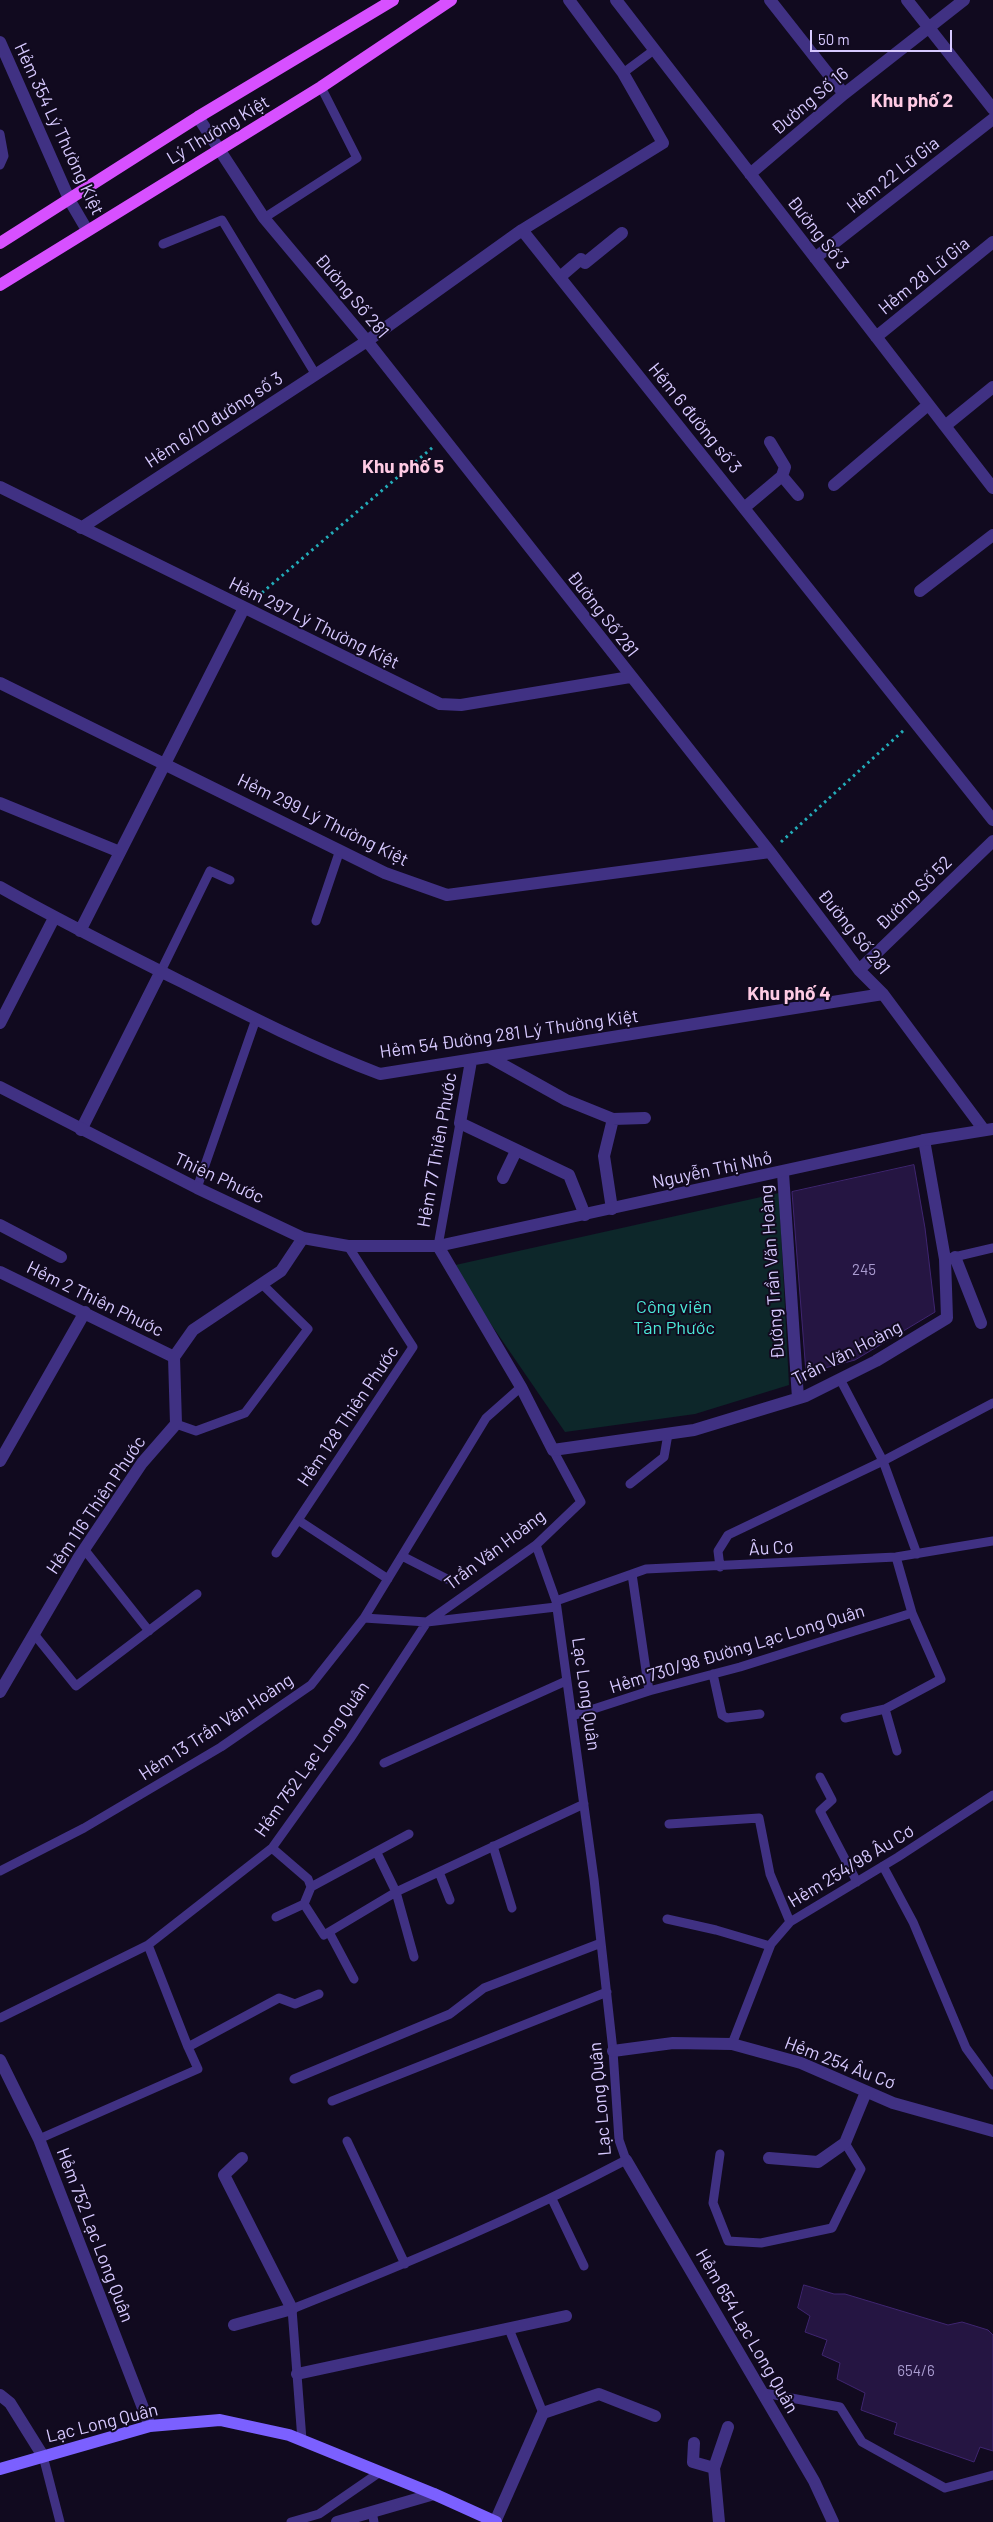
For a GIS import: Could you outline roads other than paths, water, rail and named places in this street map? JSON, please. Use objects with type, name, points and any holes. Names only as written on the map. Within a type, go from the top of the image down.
[{"type":"main road","name":"Lý Thường Kiệt","points":[[0,243],[70,201],[198,117],[393,0]]},
{"type":"main road","name":"Lý Thường Kiệt","points":[[1,283],[321,87],[452,0]]},
{"type":"main road","name":"Lạc Long Quân","points":[[0,2469],[150,2426],[220,2420],[289,2435],[434,2494],[495,2522]]},
{"type":"street","points":[[522,230],[663,143],[623,73],[570,0]]},
{"type":"street","name":"Đường Số 3","points":[[616,0],[993,488]]},
{"type":"street","points":[[770,0],[844,94]]},
{"type":"street","points":[[907,0],[993,109]]},
{"type":"street","name":"Đường Số 16","points":[[750,174],[844,94],[964,0]]},
{"type":"street","name":"Hẻm 354 Lý Thường Kiệt","points":[[0,42],[70,201],[87,230]]},
{"type":"street","name":"Đường Số 281","points":[[198,117],[264,218],[367,341],[630,677],[770,852],[859,970],[883,994],[989,1129]]},
{"type":"street","name":"Hẻm 22 Lữ Gia","points":[[815,258],[993,119]]},
{"type":"street","name":"Hẻm 6 đường số 3","points":[[522,230],[993,820]]},
{"type":"street","name":"Hẻm 6/10 đường số 3","points":[[81,528],[367,341],[522,230]]},
{"type":"street","points":[[560,277],[581,259],[585,263],[622,232]]},
{"type":"street","name":"Hẻm 28 Lữ Gia","points":[[876,338],[993,242]]},
{"type":"street","points":[[945,426],[993,387]]},
{"type":"street","points":[[834,485],[928,405]]},
{"type":"street","points":[[744,508],[782,476],[785,467],[770,442]]},
{"type":"street","points":[[782,476],[798,495]]},
{"type":"street","name":"Hẻm 297 Lý Thường Kiệt","points":[[0,487],[440,704],[461,705],[630,677]]},
{"type":"street","points":[[920,591],[993,535]]},
{"type":"street","points":[[80,931],[244,608]]},
{"type":"street","name":"Hẻm 299 Lý Thường Kiệt","points":[[0,683],[385,873],[447,895],[770,852]]},
{"type":"street","points":[[0,803],[120,852]]},
{"type":"street","name":"Đường Số 52","points":[[859,970],[993,841]]},
{"type":"street","name":"Hẻm 54 Đường 281 Lý Thường Kiệt","points":[[0,886],[54,918],[161,972],[323,1052],[380,1074],[883,994]]},
{"type":"street","points":[[0,1023],[54,918]]},
{"type":"street","points":[[82,1130],[161,972]]},
{"type":"street","points":[[489,1057],[566,1100],[613,1119],[645,1118]]},
{"type":"street","name":"Hẻm 77 Thiên Phước","points":[[460,1124],[471,1060]]},
{"type":"street","name":"Thiên Phước","points":[[0,1087],[197,1188],[303,1238],[348,1246],[438,1246]]},
{"type":"street","points":[[612,1209],[604,1156],[613,1119]]},
{"type":"street","points":[[460,1124],[569,1175],[585,1215]]},
{"type":"street","name":"Nguyễn Thị Nhỏ","points":[[438,1246],[783,1173],[924,1140],[989,1129]]},
{"type":"street","name":"Trần Văn Hoàng","points":[[438,1246],[521,1386],[553,1450],[694,1430],[798,1398],[876,1361],[947,1318],[950,1258],[924,1140]]},
{"type":"street","points":[[503,1178],[516,1151]]},
{"type":"street","name":"Đường Trần Văn Hoàng","points":[[783,1173],[798,1398]]},
{"type":"street","points":[[0,1225],[61,1257]]},
{"type":"street","points":[[176,1424],[174,1357],[193,1330],[281,1271],[303,1238]]},
{"type":"street","points":[[950,1258],[982,1324]]},
{"type":"street","name":"Hẻm 2 Thiên Phước","points":[[0,1272],[174,1357]]},
{"type":"street","points":[[0,1461],[84,1312]]},
{"type":"street","name":"Hẻm 116 Thiên Phước","points":[[1,1688],[84,1549],[142,1463],[176,1424]]},
{"type":"street","name":"Hẻm 254 Âu Cơ","points":[[613,2051],[673,2043],[732,2044],[801,2063],[893,2103],[993,2131]]},
{"type":"street","name":"Hẻm 752 Lạc Long Quân","points":[[0,2060],[39,2139],[150,2426]]},
{"type":"street","points":[[769,2158],[818,2162],[845,2143],[866,2092]]},
{"type":"street","points":[[234,2325],[292,2308],[224,2175],[242,2158]]},
{"type":"street","name":"Hẻm 654 Lạc Long Quân","points":[[626,2160],[764,2393],[814,2481],[833,2522]]},
{"type":"street","points":[[297,2374],[566,2316]]},
{"type":"street","points":[[495,2522],[543,2413],[599,2394],[655,2416]]},
{"type":"street","points":[[0,2395],[10,2403],[43,2456]]},
{"type":"street","points":[[719,2522],[714,2468],[728,2427]]},
{"type":"street","points":[[694,2444],[693,2462],[714,2468]]},
{"type":"street","points":[[337,2522],[373,2517],[434,2494]]},
{"type":"lane","points":[[623,73],[654,50]]},
{"type":"lane","points":[[264,218],[357,158],[321,87]]},
{"type":"lane","points":[[0,134],[4,156],[0,165]]},
{"type":"lane","points":[[163,244],[222,220],[316,374]]},
{"type":"lane","points":[[316,920],[340,850]]},
{"type":"lane","points":[[161,972],[210,871],[230,880]]},
{"type":"lane","points":[[197,1188],[256,1019]]},
{"type":"lane","name":"Hẻm 77 Thiên Phước","points":[[438,1246],[460,1124]]},
{"type":"lane","name":"Hẻm 128 Thiên Phước","points":[[276,1554],[413,1347],[348,1246]]},
{"type":"lane","points":[[950,1258],[993,1248]]},
{"type":"lane","points":[[176,1424],[196,1431],[244,1413],[308,1329],[262,1284]]},
{"type":"lane","points":[[840,1379],[883,1461],[917,1554]]},
{"type":"lane","name":"Hẻm 13 Trần Văn Hoàng","points":[[0,1871],[84,1828],[221,1747],[311,1685],[364,1618],[486,1418],[521,1386]]},
{"type":"lane","points":[[720,1567],[718,1551],[728,1535],[883,1461],[993,1403]]},
{"type":"lane","points":[[630,1484],[664,1457],[668,1434]]},
{"type":"lane","name":"Trần Văn Hoàng","points":[[427,1622],[536,1545],[581,1502],[553,1450]]},
{"type":"lane","points":[[298,1520],[388,1579]]},
{"type":"lane","name":"Âu Cơ","points":[[427,1622],[556,1604],[646,1569],[720,1567],[896,1557],[993,1541]]},
{"type":"lane","name":"Lạc Long Quân","points":[[292,2308],[405,2264],[552,2199],[626,2160],[619,2140],[607,1992],[584,1804],[556,1604],[536,1545]]},
{"type":"lane","points":[[84,1549],[148,1631]]},
{"type":"lane","points":[[402,1556],[447,1579]]},
{"type":"lane","points":[[845,1718],[885,1709],[941,1679],[912,1613],[896,1557]]},
{"type":"lane","points":[[632,1574],[648,1691]]},
{"type":"lane","points":[[34,1634],[76,1686],[197,1594]]},
{"type":"lane","name":"Hẻm 730/98 Đường Lạc Long Quân","points":[[572,1716],[648,1691],[712,1674],[912,1613]]},
{"type":"lane","points":[[364,1618],[427,1622]]},
{"type":"lane","name":"Hẻm 752 Lạc Long Quân","points":[[0,2018],[148,1946],[272,1848],[350,1739],[427,1622]]},
{"type":"lane","points":[[712,1674],[722,1715],[727,1718],[760,1714]]},
{"type":"lane","points":[[384,1763],[566,1681]]},
{"type":"lane","points":[[885,1709],[897,1750]]},
{"type":"lane","points":[[820,1777],[832,1800],[820,1812],[857,1882]]},
{"type":"lane","name":"Hẻm 254/98 Âu Cơ","points":[[732,2044],[770,1946],[790,1922],[883,1866],[993,1795]]},
{"type":"lane","points":[[304,1904],[324,1935],[396,1892],[584,1804]]},
{"type":"lane","points":[[669,1824],[759,1818],[770,1874],[790,1922]]},
{"type":"lane","points":[[276,1917],[304,1904],[311,1887],[409,1834]]},
{"type":"lane","points":[[493,1846],[512,1908]]},
{"type":"lane","points":[[272,1848],[308,1879],[311,1887]]},
{"type":"lane","points":[[376,1853],[396,1892],[414,1957]]},
{"type":"lane","points":[[883,1866],[913,1922],[966,2048],[993,2085]]},
{"type":"lane","points":[[439,1872],[450,1900]]},
{"type":"lane","points":[[667,1919],[716,1930],[770,1946]]},
{"type":"lane","points":[[329,1932],[354,1979]]},
{"type":"lane","points":[[294,2079],[450,2014],[484,1988],[601,1943]]},
{"type":"lane","points":[[39,2139],[198,2069],[148,1946]]},
{"type":"lane","points":[[332,2101],[607,1992]]},
{"type":"lane","points":[[188,2047],[279,1998],[295,2004],[319,1994]]},
{"type":"lane","points":[[347,2140],[405,2264]]},
{"type":"lane","points":[[720,2154],[713,2203],[728,2241],[761,2243],[832,2228],[861,2168],[845,2143]]},
{"type":"lane","points":[[552,2199],[584,2266]]},
{"type":"lane","points":[[292,2308],[302,2440]]},
{"type":"lane","points":[[509,2329],[543,2413]]},
{"type":"lane","points":[[764,2393],[840,2407],[862,2442],[945,2488],[993,2475]]},
{"type":"lane","points":[[43,2456],[60,2522]]},
{"type":"lane","points":[[291,2522],[319,2514],[380,2472]]},
{"type":"district","name":"Khu phố 2","points":[[912,101]]},
{"type":"district","name":"Khu phố 5","points":[[403,467]]},
{"type":"district","name":"Khu phố 4","points":[[789,994]]},
{"type":"park label","name":"Công viên Tân Phước","points":[[674,1317]]}]
